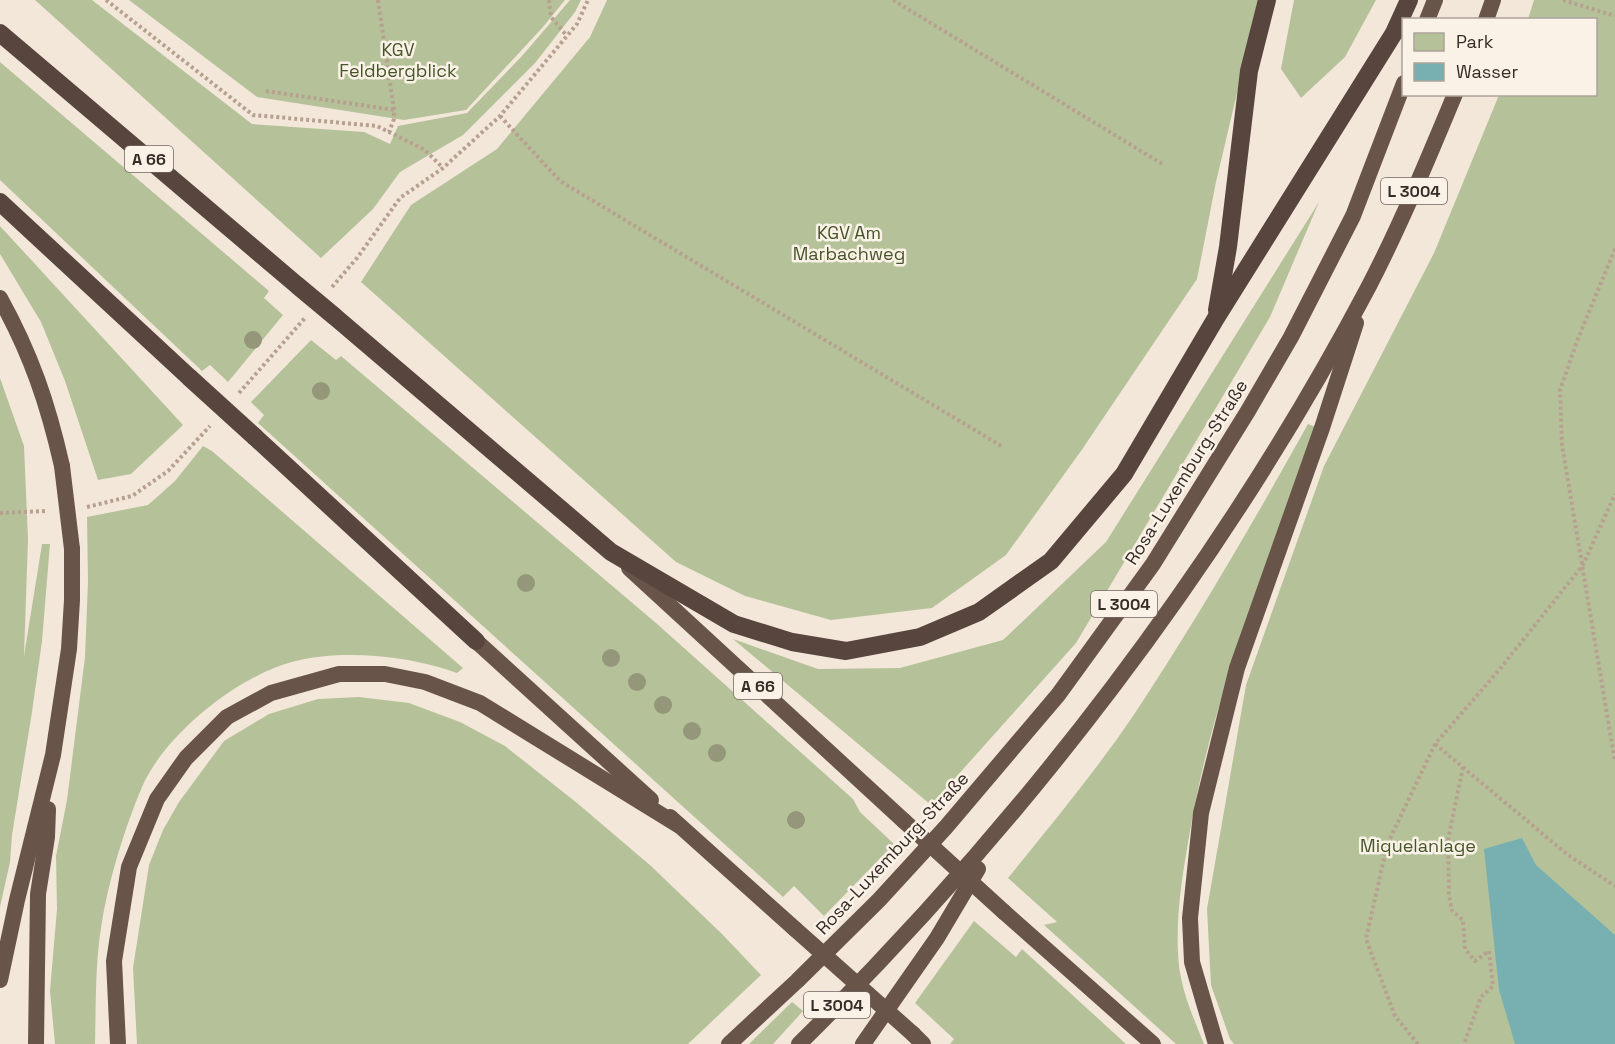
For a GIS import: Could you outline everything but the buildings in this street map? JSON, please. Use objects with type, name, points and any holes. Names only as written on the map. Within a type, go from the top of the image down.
[{"type":"highway","points":[[1216,318],[1250,71],[1267,0]]},
{"type":"highway","points":[[611,552],[734,624],[792,642],[846,651],[921,637],[980,612],[1051,561],[1124,474],[1216,318],[1394,33],[1409,0]]},
{"type":"highway","points":[[1428,18],[1435,0]]},
{"type":"highway","points":[[1487,18],[1493,0]]},
{"type":"highway","name":"A 66","points":[[0,33],[611,552],[1004,912],[1153,1044]]},
{"type":"highway","name":"Rosa-Luxemburg-Straße","points":[[729,1044],[879,900],[961,810],[1058,695],[1154,564],[1291,337],[1353,216],[1402,88]]},
{"type":"highway","name":"L 3004","points":[[799,1044],[946,890],[1002,826],[1105,696],[1197,569],[1250,490],[1298,412],[1369,286],[1409,204],[1454,96]]},
{"type":"highway","points":[[0,202],[476,641],[918,1039]]},
{"type":"highway","points":[[1216,1044],[1192,962],[1190,918],[1201,813],[1237,668],[1322,428],[1369,286]]},
{"type":"highway","points":[[0,298],[21,339],[48,407],[62,465],[72,549],[69,649],[50,773],[17,900],[0,980]]},
{"type":"highway","points":[[118,1044],[114,961],[129,867],[157,800],[186,758],[226,717],[271,693],[339,674],[385,674],[425,682],[480,703],[678,825]]},
{"type":"highway","points":[[36,1044],[39,894],[47,837],[50,773]]},
{"type":"highway","points":[[863,1044],[937,938],[1002,826]]},
{"type":"path","points":[[106,0],[253,115],[377,126],[425,150],[442,168]]},
{"type":"path","points":[[378,0],[394,110],[394,119],[388,132]]},
{"type":"path","points":[[549,0],[551,17],[567,36]]},
{"type":"path","points":[[326,294],[357,258],[400,198],[442,168],[500,116],[577,24],[588,0]]},
{"type":"path","points":[[893,0],[1164,165]]},
{"type":"path","points":[[1563,0],[1615,16]]},
{"type":"path","points":[[266,92],[394,110]]},
{"type":"path","points":[[500,116],[560,181],[1003,447]]},
{"type":"path","points":[[1615,249],[1576,341],[1560,390],[1562,444],[1615,762]]},
{"type":"path","points":[[233,400],[310,312]]},
{"type":"path","points":[[76,509],[132,496],[168,471],[218,417]]},
{"type":"path","points":[[1418,1044],[1395,1016],[1366,939],[1388,845],[1435,744],[1499,670],[1583,565],[1615,494]]},
{"type":"path","points":[[0,513],[54,511]]},
{"type":"path","points":[[1435,744],[1568,855],[1615,886]]},
{"type":"path","points":[[1464,767],[1448,840],[1449,895],[1452,911],[1463,920],[1465,950],[1475,961],[1489,951],[1493,986],[1481,997],[1464,1044]]},
{"type":"green space","points":[[35,0],[92,0],[252,124],[364,132],[390,144],[398,126],[467,113],[522,56],[570,0],[581,0],[575,12],[535,63],[463,135],[400,172],[373,209],[321,258]]},
{"type":"green space","name":"KGV Feldbergblick","points":[[129,0],[565,0],[466,110],[404,120],[257,97]]},
{"type":"green space","name":"KGV Am Marbachweg","points":[[607,0],[1259,0],[1216,182],[1197,279],[1081,451],[1006,555],[932,608],[831,620],[745,596],[676,562],[361,282],[411,205],[497,149],[590,37]]},
{"type":"green space","points":[[1294,0],[1376,0],[1345,57],[1301,98],[1281,69]]},
{"type":"green space","name":"Miquelanlage","points":[[1534,0],[1615,0],[1615,1044],[1234,1044],[1230,1039],[1211,985],[1207,909],[1246,685],[1324,466],[1434,253],[1499,96],[1597,96],[1597,18],[1528,18]]},
{"type":"green space","points":[[0,62],[269,291],[264,298],[283,315],[228,382],[210,365],[202,371],[0,180]]},
{"type":"green space","points":[[1319,202],[1270,317],[1076,643],[931,805],[733,639],[818,669],[900,668],[1003,640],[1106,542]]},
{"type":"green space","points":[[0,226],[183,425],[131,474],[98,480],[65,381],[41,322],[0,254]]},
{"type":"green space","points":[[311,340],[336,360],[341,356],[656,623],[853,799],[860,812],[894,844],[824,916],[794,886],[783,897],[258,423],[264,415],[251,402]]},
{"type":"green space","points":[[0,378],[24,446],[28,539],[24,656],[42,544],[50,544],[42,641],[12,835],[10,862],[0,907]]},
{"type":"green space","points":[[1308,424],[1318,428],[1244,626],[1200,779],[1183,877],[1178,937],[1179,965],[1184,988],[1204,1044],[1176,1044],[1044,925],[1057,922],[1008,878],[1088,778],[1133,716],[1224,571]]},
{"type":"green space","points":[[203,446],[212,451],[463,668],[457,673],[419,662],[356,655],[315,657],[296,661],[274,668],[252,679],[207,709],[186,727],[153,767],[142,787],[118,853],[105,905],[98,952],[95,1044],[55,1044],[50,991],[57,909],[56,856],[67,800],[85,657],[88,581],[87,517],[148,505],[175,481]]},
{"type":"green space","points":[[359,697],[409,703],[460,722],[505,746],[651,866],[761,975],[688,1044],[137,1044],[133,968],[149,865],[163,830],[179,802],[224,741],[269,714],[318,699]]},
{"type":"green space","points":[[974,921],[1016,957],[1022,949],[1126,1044],[950,1044],[954,1039],[915,1003]]},
{"type":"green space","points":[[792,1002],[803,1011],[773,1044],[749,1044]]},
{"type":"water","points":[[1522,838],[1536,865],[1615,935],[1615,1044],[1515,1044],[1499,990],[1484,849]]}]
